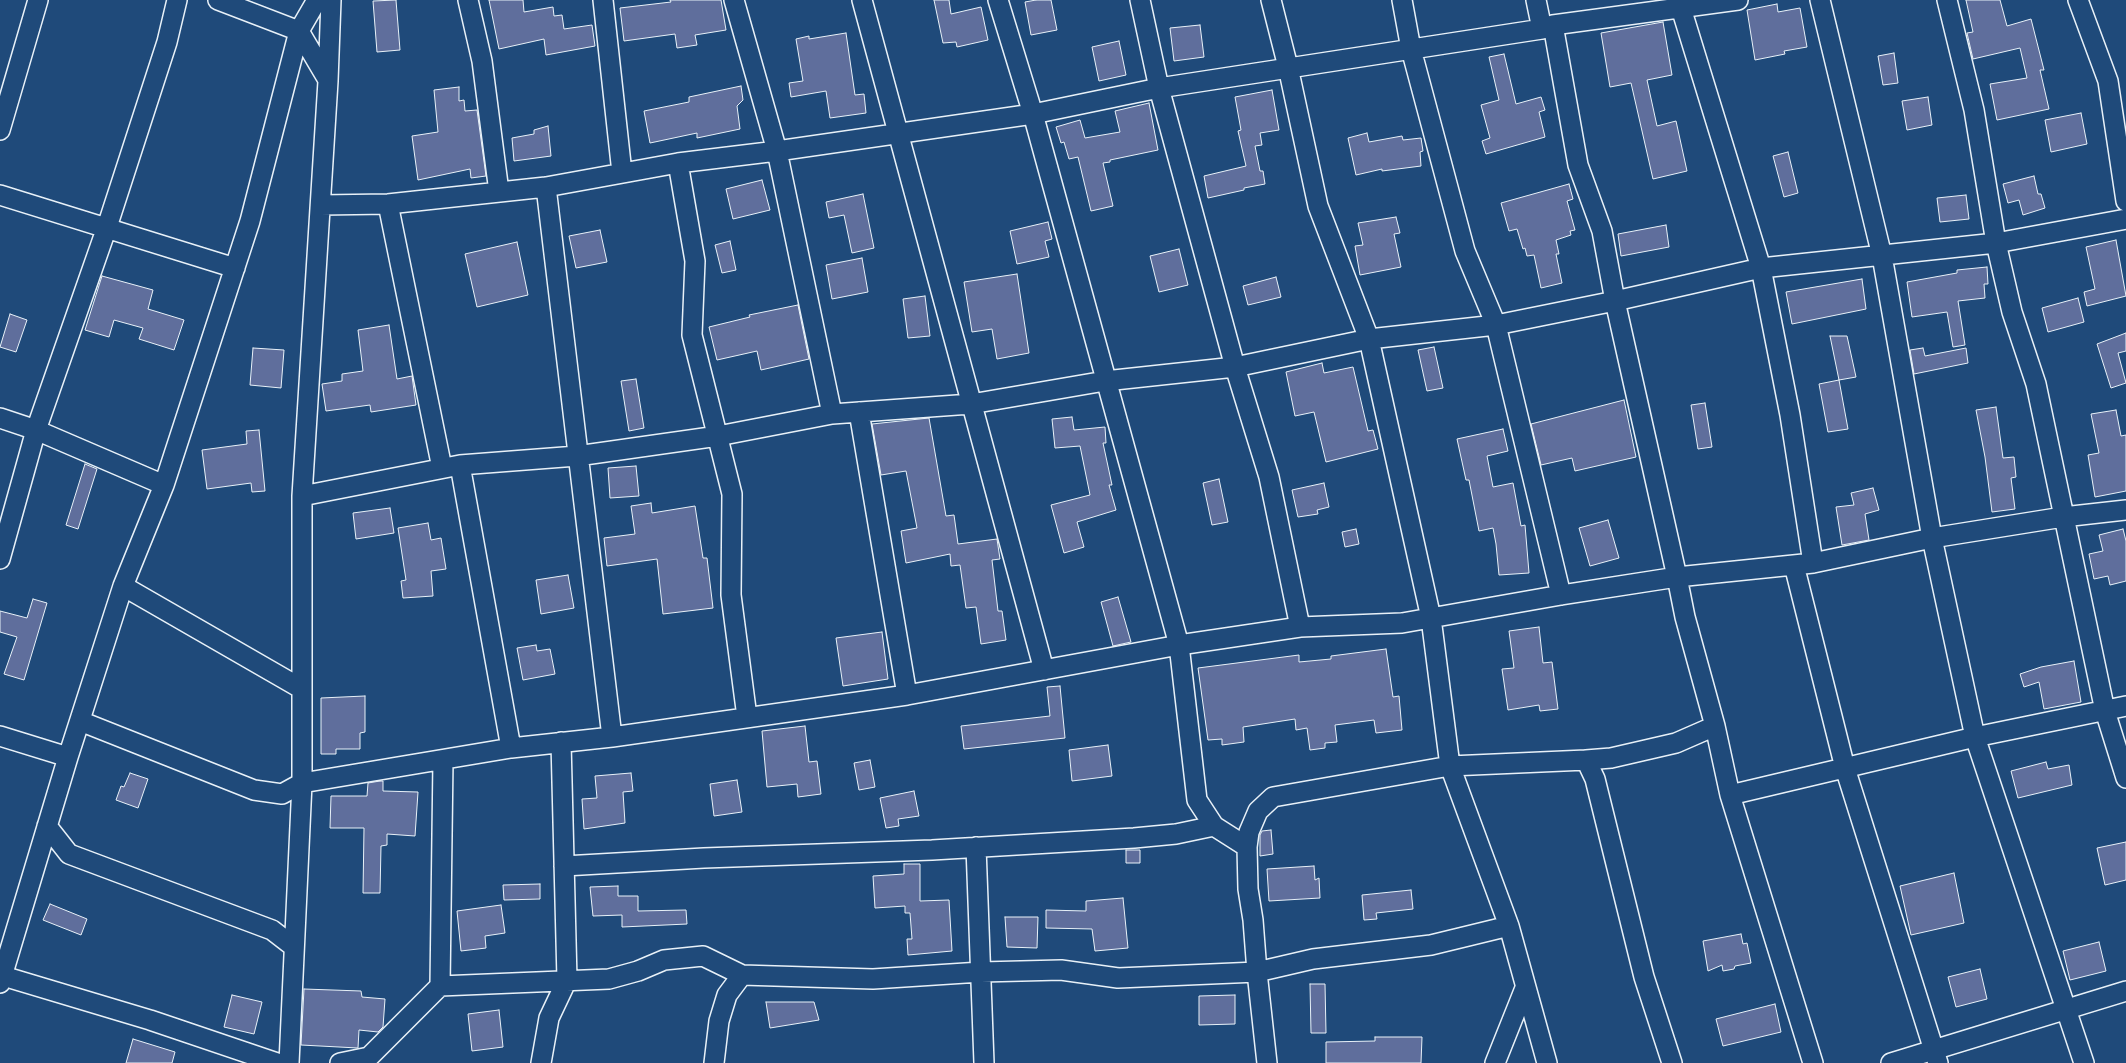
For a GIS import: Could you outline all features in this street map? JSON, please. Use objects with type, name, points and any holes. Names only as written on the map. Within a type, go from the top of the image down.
[{"type":"street","points":[[1,120],[38,0]]},
{"type":"street","points":[[0,559],[36,430],[107,227],[167,42],[178,0]]},
{"type":"street","points":[[218,0],[299,31],[328,81]]},
{"type":"street","points":[[277,1063],[150,1020],[1,980],[68,757],[123,586],[164,485],[250,222],[299,31],[318,0]]},
{"type":"street","points":[[289,1063],[302,783],[302,496],[328,81],[330,0]]},
{"type":"street","points":[[468,0],[482,61],[499,192]]},
{"type":"street","points":[[603,0],[622,173]]},
{"type":"street","points":[[734,0],[777,151],[832,414]]},
{"type":"street","points":[[862,0],[1044,670]]},
{"type":"street","points":[[998,0],[1033,114],[1179,645],[1197,800],[1214,826],[1247,846]]},
{"type":"street","points":[[1140,0],[1159,88],[1235,366],[1269,477],[1300,627]]},
{"type":"street","points":[[1271,0],[1288,67],[1318,206],[1369,338],[1430,618],[1450,766],[1508,926],[1547,1063]]},
{"type":"street","points":[[1402,0],[1411,49],[1465,251],[1496,325],[1561,595]]},
{"type":"street","points":[[1536,0],[1548,27],[1578,165],[1602,231],[1615,302],[1685,617],[1730,795],[1813,1063]]},
{"type":"street","points":[[321,205],[388,204],[546,188],[678,163],[777,151],[1033,114],[1159,88],[1288,67],[1738,0]]},
{"type":"street","points":[[1820,0],[1882,256],[1932,538],[1975,737],[2084,1063]]},
{"type":"street","points":[[1947,0],[1974,110],[1996,243],[2012,312],[2036,384],[2105,711],[2126,778]]},
{"type":"street","points":[[2078,0],[2108,81],[2126,201]]},
{"type":"street","points":[[1681,8],[1761,268],[1790,415],[1813,563]]},
{"type":"street","points":[[678,163],[695,261],[692,335],[732,494],[731,595],[747,717]]},
{"type":"street","points":[[546,188],[612,737]]},
{"type":"street","points":[[0,195],[235,268]]},
{"type":"street","points":[[388,204],[451,467],[511,748]]},
{"type":"street","points":[[302,496],[451,467],[577,456],[718,436],[832,414],[971,404],[1106,381],[1235,366],[1369,338],[1496,325],[1615,302],[1761,268],[1996,243],[2126,218]]},
{"type":"street","points":[[859,412],[907,695]]},
{"type":"street","points":[[0,418],[36,430],[164,485]]},
{"type":"street","points":[[80,721],[254,790],[282,794],[302,783],[511,748],[612,737],[907,695],[1179,645],[1300,627],[1402,623],[1677,577],[1794,566],[1932,538],[2063,517],[2126,510]]},
{"type":"street","points":[[1794,566],[1846,768],[1936,1056]]},
{"type":"street","points":[[123,586],[302,689]]},
{"type":"street","points":[[1730,795],[1975,737],[2126,706]]},
{"type":"street","points":[[1267,1063],[1253,920],[1248,889],[1247,846],[1249,832],[1258,811],[1273,797],[1450,766],[1611,758],[1676,743],[1714,726]]},
{"type":"street","points":[[0,736],[68,757]]},
{"type":"street","points":[[541,1063],[549,1018],[567,980],[561,742]]},
{"type":"street","points":[[440,986],[443,760]]},
{"type":"street","points":[[1586,760],[1595,778],[1644,977],[1672,1063]]},
{"type":"street","points":[[47,826],[69,854],[272,930],[294,947]]},
{"type":"street","points":[[564,866],[1134,838],[1176,834],[1214,826]]},
{"type":"street","points":[[976,847],[984,1063]]},
{"type":"street","points":[[340,1063],[370,1057],[440,986],[609,979],[638,971],[664,960],[703,956],[742,975],[873,979],[981,972],[1062,970],[1118,978],[1257,972],[1313,959],[1431,945],[1466,938],[1508,926]]},
{"type":"street","points":[[714,1063],[719,1021],[727,996],[742,975]]},
{"type":"street","points":[[1495,1063],[1525,988]]},
{"type":"street","points":[[1891,1063],[1936,1056],[2067,1008],[2126,991]]},
{"type":"building","points":[[396,0],[400,50],[377,52],[373,1]]},
{"type":"building","points":[[489,0],[523,0],[524,12],[553,7],[554,16],[562,15],[564,29],[592,25],[595,46],[546,55],[544,39],[499,49]]},
{"type":"building","points":[[670,0],[721,0],[726,30],[695,35],[697,45],[677,48],[675,34],[624,41],[620,8],[671,2]]},
{"type":"building","points":[[934,0],[949,0],[951,14],[981,7],[988,40],[957,47],[956,42],[943,43]]},
{"type":"building","points":[[1051,0],[1057,30],[1031,35],[1025,2]]},
{"type":"building","points":[[1966,0],[2000,0],[2007,26],[2031,19],[2044,70],[2040,70],[2049,109],[1997,120],[1990,84],[2027,78],[2020,48],[1973,59],[1967,33],[1973,32]]},
{"type":"building","points":[[1777,4],[1778,12],[1800,8],[1807,47],[1784,51],[1785,54],[1755,60],[1747,10]]},
{"type":"building","points":[[1663,22],[1672,75],[1647,80],[1657,126],[1676,121],[1687,171],[1653,179],[1631,83],[1610,87],[1601,33]]},
{"type":"building","points":[[1200,25],[1204,57],[1174,61],[1170,28]]},
{"type":"building","points":[[846,33],[855,95],[864,94],[866,113],[830,118],[826,91],[791,97],[789,83],[803,81],[796,39],[809,36],[809,39]]},
{"type":"building","points":[[1119,41],[1126,75],[1099,81],[1092,47]]},
{"type":"building","points":[[1894,53],[1898,83],[1883,85],[1878,56]]},
{"type":"building","points":[[1504,54],[1516,104],[1541,97],[1545,110],[1539,112],[1545,137],[1486,154],[1482,141],[1490,138],[1481,105],[1499,100],[1489,57]]},
{"type":"building","points":[[741,86],[743,100],[737,106],[740,129],[697,138],[697,133],[650,143],[644,111],[689,102],[689,97]]},
{"type":"building","points":[[459,87],[459,101],[464,100],[465,111],[477,110],[486,176],[471,178],[470,169],[418,180],[412,136],[438,132],[434,90]]},
{"type":"building","points":[[1272,90],[1279,130],[1260,133],[1262,145],[1255,146],[1260,171],[1263,171],[1265,184],[1208,198],[1204,176],[1246,166],[1238,131],[1241,130],[1235,97]]},
{"type":"building","points":[[1928,97],[1932,125],[1907,130],[1902,101]]},
{"type":"building","points":[[1149,103],[1158,150],[1103,163],[1113,206],[1091,211],[1078,157],[1069,159],[1064,142],[1061,143],[1056,127],[1080,120],[1085,138],[1120,132],[1115,111]]},
{"type":"building","points":[[2081,113],[2087,144],[2051,152],[2045,120]]},
{"type":"building","points":[[548,126],[551,156],[514,161],[512,138],[534,134],[534,130]]},
{"type":"building","points":[[1367,133],[1369,142],[1402,136],[1403,140],[1421,138],[1423,151],[1420,152],[1421,166],[1382,171],[1382,169],[1356,175],[1348,138]]},
{"type":"building","points":[[1788,152],[1798,193],[1784,197],[1773,156]]},
{"type":"building","points":[[2034,176],[2038,194],[2041,194],[2045,208],[2023,215],[2019,200],[2008,203],[2003,184]]},
{"type":"building","points":[[762,180],[770,210],[733,219],[726,189]]},
{"type":"building","points":[[1569,184],[1573,199],[1567,201],[1575,230],[1570,231],[1571,235],[1556,240],[1559,254],[1556,254],[1562,283],[1541,288],[1534,255],[1527,256],[1517,229],[1509,231],[1501,203]]},
{"type":"building","points":[[863,194],[874,248],[852,253],[844,215],[829,218],[826,202]]},
{"type":"building","points":[[1966,195],[1969,219],[1940,222],[1937,198]]},
{"type":"building","points":[[1396,217],[1400,233],[1394,234],[1401,267],[1360,275],[1355,246],[1363,245],[1358,223]]},
{"type":"building","points":[[1048,222],[1052,239],[1045,241],[1049,257],[1017,264],[1010,231]]},
{"type":"building","points":[[1666,225],[1669,247],[1621,256],[1618,234]]},
{"type":"building","points":[[600,230],[607,262],[576,268],[569,236]]},
{"type":"building","points":[[2116,240],[2126,296],[2087,306],[2084,292],[2095,289],[2086,247]]},
{"type":"building","points":[[730,241],[736,270],[722,273],[715,245]]},
{"type":"building","points":[[517,242],[528,295],[477,307],[465,254]]},
{"type":"building","points":[[1179,249],[1188,285],[1159,292],[1150,256]]},
{"type":"building","points":[[862,258],[868,292],[832,299],[826,265]]},
{"type":"building","points":[[1987,267],[1988,284],[1984,284],[1985,298],[1958,301],[1965,345],[1953,347],[1947,312],[1912,317],[1907,282],[1957,273],[1957,270]]},
{"type":"building","points":[[1017,274],[1029,353],[997,359],[992,329],[972,332],[964,282]]},
{"type":"building","points":[[102,276],[153,290],[148,309],[184,320],[174,350],[139,339],[143,328],[114,320],[109,337],[85,330]]},
{"type":"building","points":[[1276,277],[1281,297],[1248,305],[1243,286]]},
{"type":"building","points":[[1862,279],[1866,309],[1792,324],[1786,292]]},
{"type":"building","points":[[925,296],[930,336],[908,338],[903,299]]},
{"type":"building","points":[[2078,298],[2084,322],[2048,332],[2042,308]]},
{"type":"building","points":[[798,305],[809,359],[761,370],[757,351],[717,360],[709,327],[750,317],[749,315]]},
{"type":"building","points":[[10,314],[27,320],[16,352],[0,347]]},
{"type":"building","points":[[389,325],[397,379],[412,376],[416,405],[371,412],[370,405],[326,411],[322,384],[342,381],[342,374],[363,371],[358,330]]},
{"type":"building","points":[[2126,333],[2126,351],[2118,353],[2126,383],[2111,388],[2097,344]]},
{"type":"building","points":[[1830,336],[1847,336],[1856,377],[1839,380]]},
{"type":"building","points":[[1434,347],[1443,388],[1427,391],[1418,350]]},
{"type":"building","points":[[253,348],[284,350],[281,388],[250,385]]},
{"type":"building","points":[[1923,348],[1925,356],[1966,348],[1968,363],[1914,374],[1910,350]]},
{"type":"building","points":[[1322,363],[1324,373],[1353,367],[1368,431],[1373,430],[1378,449],[1326,462],[1314,412],[1295,416],[1286,372]]},
{"type":"building","points":[[636,379],[644,428],[629,431],[621,381]]},
{"type":"building","points":[[1839,380],[1848,429],[1828,432],[1819,384]]},
{"type":"building","points":[[1624,400],[1636,457],[1575,471],[1572,458],[1541,465],[1531,424]]},
{"type":"building","points":[[1705,403],[1712,447],[1698,449],[1691,405]]},
{"type":"building","points":[[1996,407],[2003,458],[2014,457],[2016,477],[2011,478],[2015,509],[1992,512],[1985,457],[1976,410]]},
{"type":"building","points":[[2116,410],[2121,436],[2126,435],[2126,491],[2095,497],[2088,455],[2099,453],[2091,414]]},
{"type":"building","points":[[1072,417],[1074,430],[1105,427],[1106,443],[1103,443],[1112,485],[1109,485],[1116,510],[1077,522],[1084,547],[1064,553],[1051,505],[1090,495],[1080,446],[1055,448],[1052,419]]},
{"type":"building","points":[[929,418],[946,516],[954,515],[958,544],[997,539],[1000,559],[992,560],[998,611],[1002,611],[1006,640],[981,644],[976,607],[966,608],[960,565],[951,566],[950,554],[906,563],[901,531],[917,528],[906,471],[881,475],[872,424]]},
{"type":"building","points":[[1503,429],[1508,451],[1487,456],[1493,487],[1513,483],[1521,526],[1525,525],[1529,573],[1499,575],[1493,528],[1479,531],[1469,480],[1466,480],[1457,439]]},
{"type":"building","points":[[259,430],[265,491],[252,492],[251,483],[207,489],[202,450],[247,444],[246,431]]},
{"type":"building","points":[[85,464],[97,469],[78,529],[66,525]]},
{"type":"building","points":[[636,466],[639,496],[610,498],[608,468]]},
{"type":"building","points":[[1219,479],[1228,522],[1212,525],[1203,483]]},
{"type":"building","points":[[1324,483],[1329,507],[1317,510],[1318,514],[1298,517],[1292,490]]},
{"type":"building","points":[[1873,488],[1879,510],[1865,514],[1869,540],[1842,545],[1836,507],[1854,505],[1851,493]]},
{"type":"building","points":[[651,503],[652,513],[695,506],[703,558],[707,558],[713,608],[663,614],[657,559],[607,566],[604,538],[635,534],[631,506]]},
{"type":"building","points":[[390,508],[394,533],[356,539],[353,513]]},
{"type":"building","points":[[1608,520],[1619,558],[1590,566],[1579,528]]},
{"type":"building","points":[[428,523],[431,540],[441,538],[446,569],[431,571],[433,596],[403,598],[401,581],[406,580],[398,528]]},
{"type":"building","points":[[1356,529],[1359,544],[1345,547],[1342,532]]},
{"type":"building","points":[[2123,529],[2126,541],[2126,581],[2110,585],[2108,576],[2094,579],[2089,554],[2103,551],[2099,535]]},
{"type":"building","points":[[568,575],[574,608],[541,614],[536,580]]},
{"type":"building","points":[[1118,597],[1131,642],[1113,646],[1101,602]]},
{"type":"building","points":[[33,599],[47,603],[24,680],[4,674],[17,637],[0,632],[0,611],[27,618]]},
{"type":"building","points":[[1539,627],[1543,663],[1552,662],[1558,709],[1540,711],[1539,705],[1508,710],[1502,669],[1514,668],[1509,631]]},
{"type":"building","points":[[882,632],[888,679],[843,686],[836,638]]},
{"type":"building","points":[[536,645],[537,651],[550,649],[555,674],[523,680],[517,648]]},
{"type":"building","points":[[1386,649],[1393,697],[1399,696],[1402,730],[1376,733],[1374,720],[1335,725],[1337,742],[1325,743],[1325,748],[1310,750],[1307,728],[1296,730],[1295,719],[1243,727],[1244,742],[1222,745],[1222,739],[1208,740],[1198,668],[1299,655],[1299,662],[1331,659],[1331,656]]},
{"type":"building","points":[[2074,661],[2081,702],[2044,709],[2039,682],[2024,687],[2020,674],[2041,667]]},
{"type":"building","points":[[1060,686],[1065,738],[964,749],[961,726],[1050,716],[1047,687]]},
{"type":"building","points":[[365,696],[365,732],[360,733],[360,749],[336,749],[336,754],[321,754],[321,698]]},
{"type":"building","points":[[805,726],[809,762],[817,761],[821,794],[798,797],[797,784],[767,787],[762,731]]},
{"type":"building","points":[[1108,745],[1112,776],[1072,781],[1069,750]]},
{"type":"building","points":[[870,760],[875,787],[859,790],[854,763]]},
{"type":"building","points":[[2046,762],[2048,769],[2069,765],[2072,785],[2018,798],[2011,771]]},
{"type":"building","points":[[130,773],[148,779],[138,808],[116,800],[121,786],[124,787]]},
{"type":"building","points":[[631,773],[633,791],[623,792],[625,823],[584,829],[582,799],[597,798],[595,776]]},
{"type":"building","points":[[737,780],[742,812],[714,816],[710,784]]},
{"type":"building","points":[[383,781],[383,791],[418,792],[415,836],[387,834],[387,845],[381,846],[380,893],[363,893],[364,828],[330,828],[331,796],[367,796],[368,783]]},
{"type":"building","points":[[914,791],[919,816],[898,819],[899,826],[886,828],[880,798]]},
{"type":"building","points":[[1271,830],[1273,854],[1260,856],[1260,835],[1262,831]]},
{"type":"building","points":[[2126,842],[2126,880],[2105,885],[2097,848]]},
{"type":"building","points":[[1126,850],[1140,850],[1140,863],[1126,863]]},
{"type":"building","points":[[904,864],[920,864],[920,901],[949,900],[952,951],[908,955],[907,939],[912,939],[910,913],[905,913],[905,906],[875,908],[873,876],[904,874]]},
{"type":"building","points":[[1314,866],[1315,880],[1319,878],[1320,898],[1269,901],[1267,869]]},
{"type":"building","points":[[1954,873],[1964,923],[1911,935],[1900,886]]},
{"type":"building","points":[[540,884],[540,899],[504,900],[503,885]]},
{"type":"building","points":[[618,886],[618,896],[638,896],[638,911],[686,910],[687,924],[622,927],[622,915],[593,916],[590,887]]},
{"type":"building","points":[[1411,890],[1413,909],[1376,913],[1377,919],[1364,920],[1362,895]]},
{"type":"building","points":[[1123,898],[1128,948],[1095,951],[1092,929],[1046,928],[1046,910],[1086,911],[1086,901]]},
{"type":"building","points":[[50,904],[87,919],[81,935],[43,920]]},
{"type":"building","points":[[501,905],[505,933],[485,936],[486,948],[461,951],[457,911]]},
{"type":"building","points":[[1005,917],[1038,917],[1037,948],[1007,947]]},
{"type":"building","points":[[1741,934],[1743,944],[1747,943],[1751,963],[1735,966],[1734,969],[1723,971],[1722,965],[1708,971],[1703,941]]},
{"type":"building","points":[[2099,942],[2106,971],[2070,980],[2063,951]]},
{"type":"building","points":[[1980,969],[1987,999],[1956,1007],[1948,977]]},
{"type":"building","points":[[1310,984],[1325,984],[1326,1033],[1311,1033]]},
{"type":"building","points":[[304,989],[361,991],[362,997],[385,999],[383,1027],[378,1032],[359,1030],[358,1048],[301,1045]]},
{"type":"building","points":[[232,995],[262,1002],[254,1034],[224,1027]]},
{"type":"building","points":[[1235,995],[1235,1024],[1199,1025],[1199,996]]},
{"type":"building","points":[[766,1002],[814,1002],[819,1020],[770,1028]]},
{"type":"building","points":[[1775,1004],[1781,1032],[1723,1046],[1716,1019]]},
{"type":"building","points":[[499,1010],[503,1047],[472,1051],[468,1014]]},
{"type":"building","points":[[1375,1037],[1422,1037],[1421,1063],[1326,1063],[1326,1042],[1375,1041]]},
{"type":"building","points":[[133,1039],[175,1052],[172,1063],[126,1063]]}]
